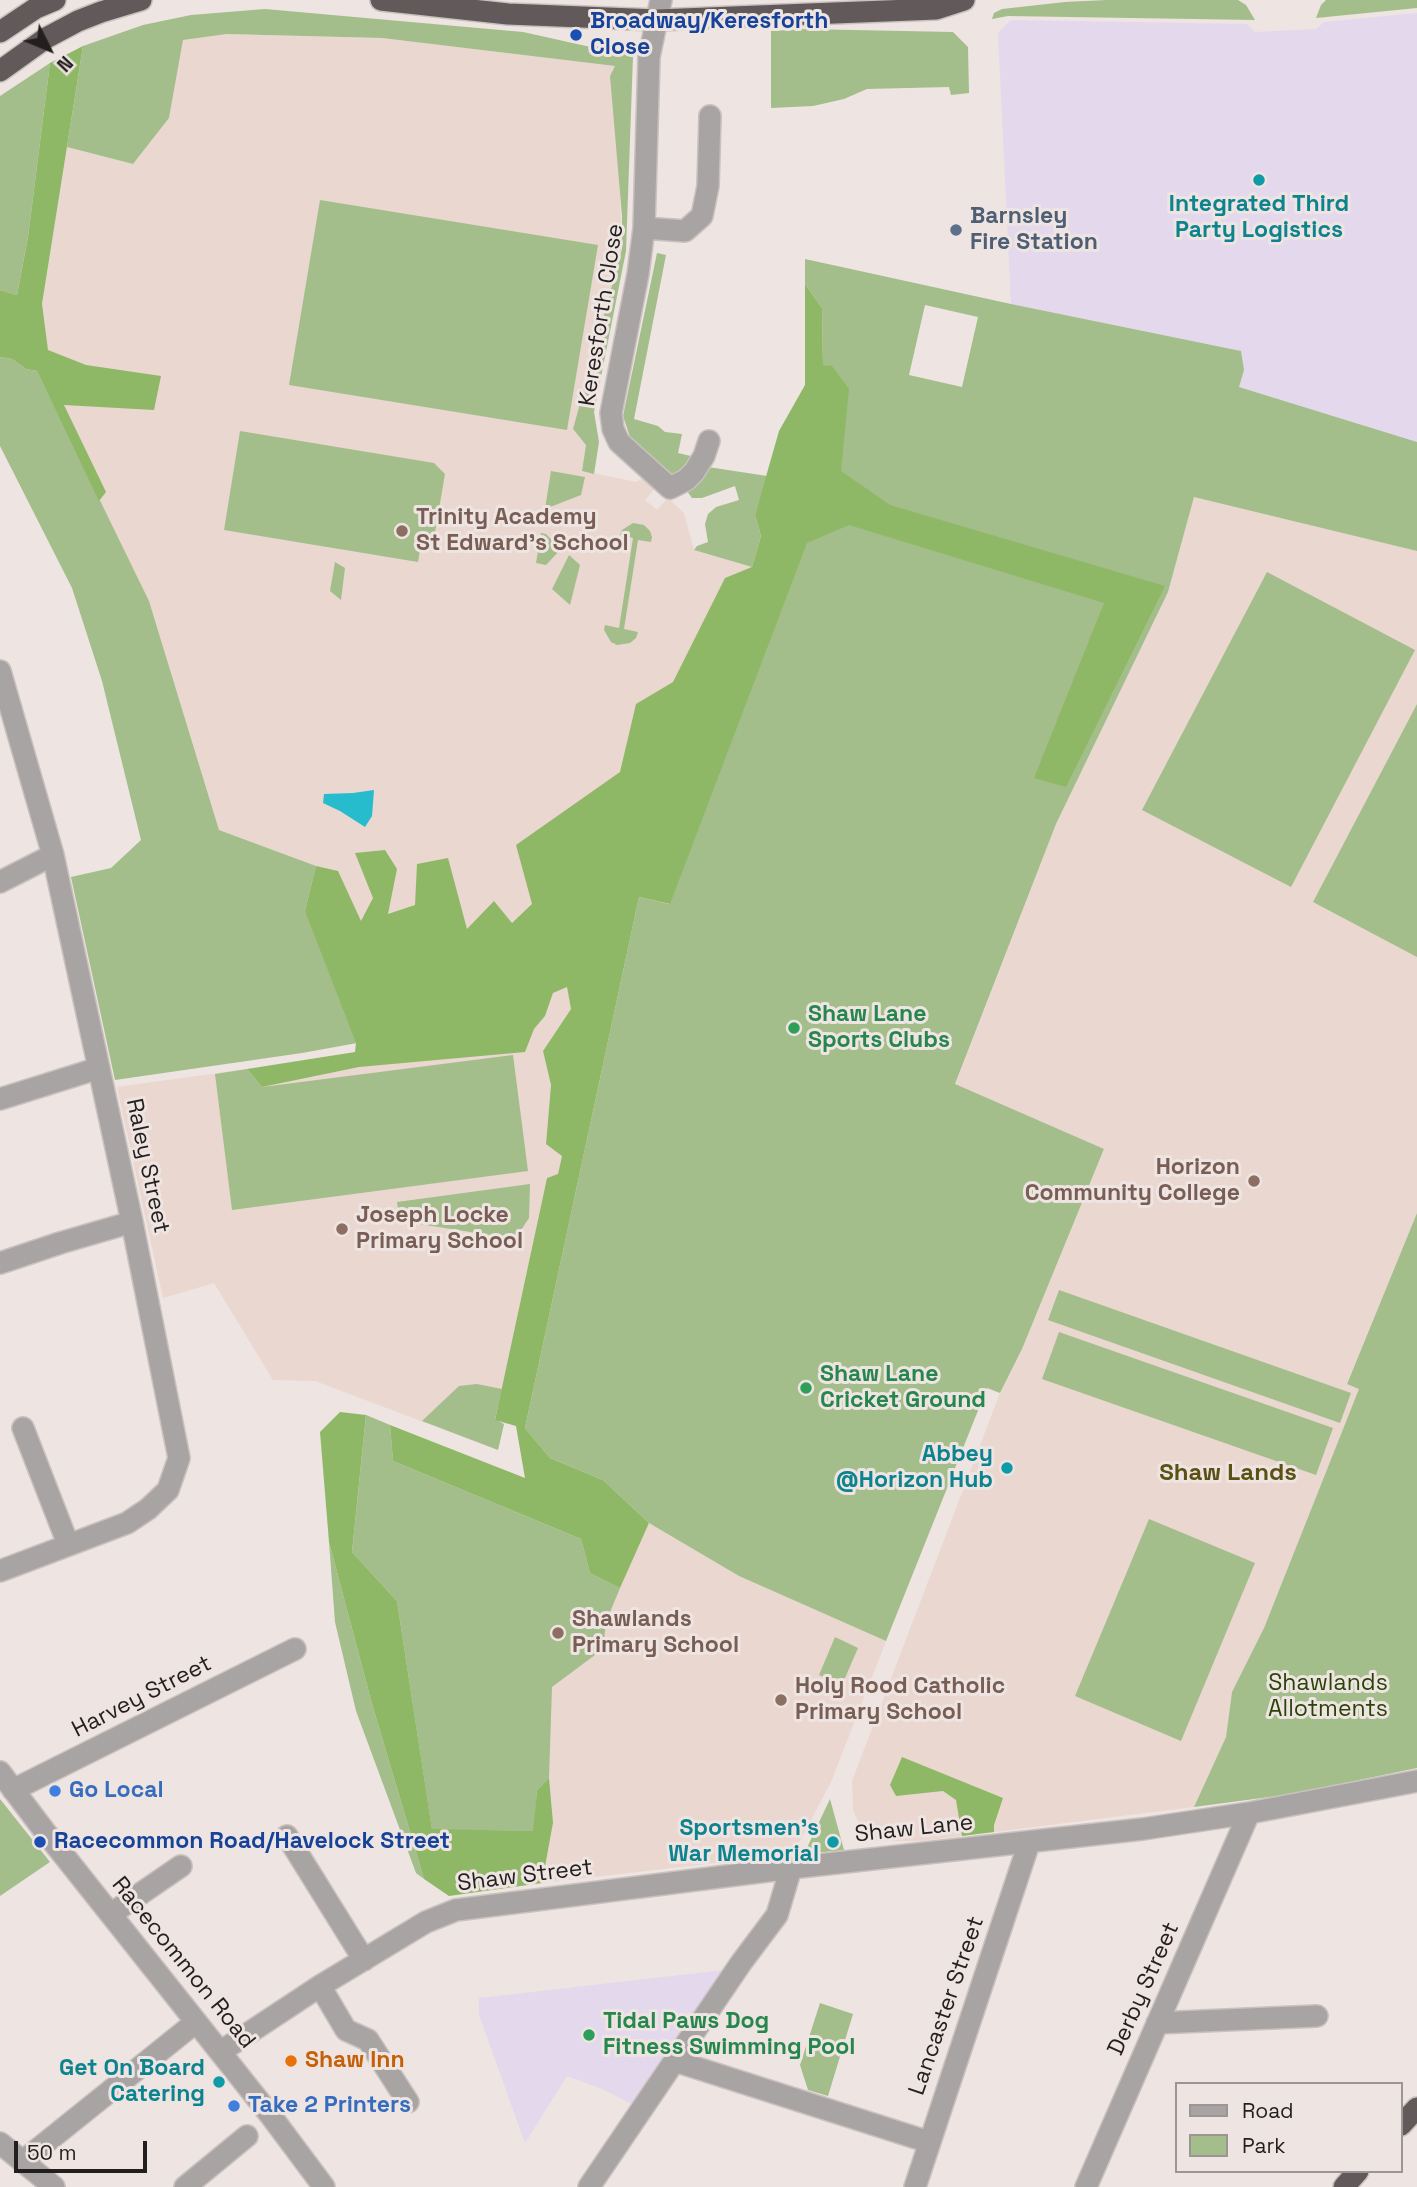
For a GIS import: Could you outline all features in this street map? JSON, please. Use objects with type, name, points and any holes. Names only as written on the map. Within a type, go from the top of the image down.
[{"type":"highway","points":[[0,32],[36,8],[55,0],[73,24]]},
{"type":"highway","points":[[68,0],[73,24]]},
{"type":"highway","points":[[0,71],[46,38],[73,24],[141,0]]},
{"type":"highway","points":[[381,0],[508,14],[659,10],[936,9],[964,0]]},
{"type":"highway","points":[[1403,2123],[1417,2108]]},
{"type":"highway","points":[[1344,2187],[1356,2173]]},
{"type":"street","name":"Keresforth Close","points":[[659,10],[649,57],[644,228],[638,274],[611,414],[613,429],[619,442],[670,488],[686,480],[694,472],[709,441]]},
{"type":"street","points":[[644,228],[685,231],[702,216],[708,186],[710,116]]},
{"type":"street","name":"Raley Street","points":[[0,671],[4,699],[53,855],[132,1222],[179,1458],[168,1490],[148,1509],[127,1523],[0,1571]]},
{"type":"street","points":[[0,882],[53,855]]},
{"type":"street","points":[[0,1099],[99,1068]]},
{"type":"street","points":[[0,1263],[132,1222]]},
{"type":"street","points":[[23,1428],[68,1544]]},
{"type":"street","name":"Harvey Street","points":[[13,1790],[295,1649]]},
{"type":"street","name":"Racecommon Road","points":[[0,1772],[324,2187]]},
{"type":"street","name":"Shaw Lane","points":[[792,1868],[1143,1829],[1249,1813],[1417,1781]]},
{"type":"street","name":"Derby Street","points":[[1086,2187],[1249,1813]]},
{"type":"street","points":[[287,1836],[364,1960]]},
{"type":"street","name":"Lancaster Street","points":[[915,2187],[1029,1843]]},
{"type":"street","points":[[111,1914],[181,1866]]},
{"type":"street","points":[[589,2187],[777,1915],[792,1868]]},
{"type":"street","name":"Shaw Street","points":[[220,2052],[320,1986],[431,1919],[456,1910],[792,1868]]},
{"type":"street","points":[[320,1986],[346,2030],[368,2040],[408,2102]]},
{"type":"street","points":[[1157,2023],[1317,2016]]},
{"type":"street","points":[[23,2161],[196,2022]]},
{"type":"street","points":[[675,2062],[929,2142]]},
{"type":"street","points":[[185,2187],[247,2136]]},
{"type":"street","points":[[0,2143],[54,2187]]},
{"type":"shaded area","points":[[1417,13],[1417,442],[1239,387],[1241,351],[1011,304],[998,33],[1011,20],[1247,24],[1255,32],[1316,29],[1324,22]]},
{"type":"shaded area","name":"Trinity Academy St Edward's School","points":[[227,34],[382,38],[615,66],[622,249],[573,429],[586,445],[582,471],[637,482],[643,477],[656,487],[645,500],[657,510],[668,498],[684,513],[694,550],[752,567],[519,966],[305,911],[315,866],[219,830],[149,601],[37,371],[42,304],[67,147],[133,164],[169,118],[183,40]]},
{"type":"shaded area","name":"Horizon Community College","points":[[1194,496],[1417,551],[1417,1213],[1347,1383],[1360,1388],[1264,1628],[1232,1692],[1226,1737],[1194,1807],[922,1841],[867,1841],[853,1810],[852,1781],[1000,1393],[1022,1349],[1104,1150],[955,1085],[1056,824],[1168,592]]},
{"type":"shaded area","name":"Joseph Locke Primary School","points":[[567,987],[571,1009],[543,1051],[551,1085],[546,1144],[562,1155],[558,1174],[547,1178],[495,1419],[504,1424],[498,1450],[315,1381],[273,1380],[214,1283],[163,1298],[117,1087],[247,1069],[262,1087],[534,1029],[545,1016],[553,993]]},
{"type":"shaded area","name":"Shawlands Primary School","points":[[366,1415],[390,1425],[393,1461],[590,1573],[620,1587],[649,1523],[739,1576],[886,1641],[831,1782],[793,1854],[542,1883],[553,1823]]},
{"type":"shaded area","points":[[724,1970],[636,2106],[567,2076],[525,2143],[479,2015],[479,1998]]},
{"type":"green space","points":[[1107,0],[1238,0],[1246,5],[1255,20],[1008,16],[992,19],[994,13],[1002,9]]},
{"type":"green space","points":[[1326,0],[1417,0],[1417,8],[1316,18]]},
{"type":"green space","points":[[265,9],[523,32],[586,46],[628,46],[633,56],[626,251],[594,412],[599,442],[594,474],[582,471],[586,445],[573,429],[622,249],[622,216],[610,76],[615,66],[382,38],[227,34],[183,40],[169,118],[133,164],[67,147],[83,46],[143,25],[191,15]]},
{"type":"green space","points":[[804,29],[953,32],[968,47],[969,93],[951,95],[949,87],[867,89],[844,99],[813,106],[771,108],[771,31]]},
{"type":"green space","points":[[83,46],[42,304],[48,350],[86,365],[161,376],[154,410],[64,405],[106,492],[99,501],[37,371],[26,369],[12,359],[0,357],[0,290],[17,295],[28,237],[50,63]]},
{"type":"green space","points":[[50,63],[28,237],[17,295],[0,290],[0,96]]},
{"type":"green space","points":[[320,200],[598,245],[567,430],[289,385]]},
{"type":"green space","points":[[657,253],[666,255],[634,419],[658,426],[665,432],[682,434],[678,453],[695,457],[681,471],[672,475],[630,437],[623,416]]},
{"type":"green space","name":"Shaw Lane Sports Clubs","points":[[805,259],[1241,351],[1244,370],[1239,387],[1417,442],[1417,551],[1194,497],[1168,592],[1056,824],[955,1084],[1104,1149],[1022,1349],[1000,1393],[987,1388],[886,1641],[739,1576],[649,1523],[603,1480],[550,1458],[525,1428],[639,897],[669,904],[832,367],[823,365],[822,308],[805,284]],"holes":[[[925,305],[978,317],[962,387],[909,375]]]},
{"type":"green space","points":[[805,284],[822,308],[823,365],[832,366],[849,389],[841,471],[890,505],[1165,586],[1066,787],[1034,778],[1104,603],[849,525],[807,543],[670,904],[639,897],[525,1428],[550,1458],[603,1480],[649,1523],[620,1588],[590,1573],[581,1539],[393,1461],[390,1425],[525,1478],[516,1426],[495,1420],[547,1178],[558,1174],[562,1156],[546,1144],[551,1085],[543,1051],[571,1009],[567,987],[553,993],[545,1016],[534,1029],[525,1052],[359,1067],[262,1087],[247,1069],[355,1052],[356,1043],[305,911],[316,866],[338,871],[361,921],[373,898],[355,853],[385,850],[397,869],[388,914],[415,905],[417,864],[448,858],[467,929],[494,901],[512,923],[532,904],[516,845],[620,772],[636,704],[673,682],[725,578],[752,567],[761,536],[755,515],[779,431],[805,385]]},
{"type":"green space","points":[[0,357],[12,359],[26,369],[37,371],[149,601],[219,830],[316,866],[305,911],[407,1034],[302,1053],[115,1080],[71,877],[111,868],[141,840],[102,681],[72,588],[0,446]]},
{"type":"green space","points":[[240,431],[434,463],[445,474],[434,538],[421,544],[418,562],[224,530]]},
{"type":"green space","points":[[708,467],[767,476],[755,515],[761,536],[752,567],[694,550],[708,542],[705,524],[708,514],[716,507],[739,500],[735,486],[702,498],[692,498],[687,491],[698,484]]},
{"type":"green space","points":[[551,471],[585,477],[581,495],[545,509]]},
{"type":"green space","points":[[633,523],[644,525],[652,537],[651,542],[638,540],[624,629],[638,632],[630,643],[617,645],[611,642],[604,630],[605,625],[619,628],[633,538],[620,535],[622,530]]},
{"type":"green space","points":[[541,533],[546,534],[561,549],[546,565],[536,563]]},
{"type":"green space","points":[[569,555],[580,565],[570,605],[552,589]]},
{"type":"green space","points":[[335,562],[345,568],[341,600],[330,591]]},
{"type":"green space","points":[[1267,572],[1415,650],[1291,887],[1142,810]]},
{"type":"green space","points":[[1417,704],[1417,957],[1313,902]]},
{"type":"green space","points":[[513,1055],[528,1171],[232,1210],[215,1074],[247,1069],[262,1087]]},
{"type":"green space","points":[[530,1184],[529,1218],[515,1239],[400,1221],[397,1202]]},
{"type":"green space","name":"Shawlands Allotments","points":[[1417,1213],[1417,1768],[1292,1794],[1194,1807],[1226,1737],[1232,1692],[1264,1628],[1359,1389],[1347,1384]]},
{"type":"green space","points":[[1059,1290],[1351,1393],[1340,1423],[1048,1320]]},
{"type":"green space","points":[[1059,1332],[1333,1428],[1316,1475],[1042,1379]]},
{"type":"green space","points":[[477,1384],[502,1389],[495,1419],[504,1424],[498,1450],[422,1421],[459,1386]]},
{"type":"green space","points":[[340,1412],[366,1415],[352,1552],[397,1601],[432,1829],[533,1831],[537,1790],[549,1778],[553,1823],[542,1883],[449,1896],[424,1879],[372,1704],[329,1542],[320,1432]]},
{"type":"green space","points":[[366,1415],[390,1425],[393,1461],[581,1539],[590,1573],[620,1588],[606,1622],[603,1649],[552,1687],[549,1778],[537,1790],[534,1831],[432,1830],[397,1601],[352,1552]]},
{"type":"green space","points":[[1149,1519],[1255,1563],[1181,1741],[1075,1696]]},
{"type":"green space","points":[[329,1542],[372,1704],[424,1879],[416,1873],[356,1711],[335,1622]]},
{"type":"green space","points":[[835,1637],[858,1648],[842,1685],[819,1675]]},
{"type":"green space","points":[[902,1757],[1003,1798],[994,1832],[962,1836],[956,1800],[943,1791],[896,1796],[890,1785]]},
{"type":"green space","points":[[0,1799],[50,1862],[0,1896]]},
{"type":"green space","points":[[830,1799],[844,1850],[804,1854]]},
{"type":"green space","points":[[820,2003],[853,2014],[828,2096],[808,2090],[800,2065]]},
{"type":"water","points":[[374,790],[372,816],[365,827],[323,803],[324,794]]},
{"type":"place","name":"Broadway/Keresforth Close","points":[[576,35]]},
{"type":"place","name":"Integrated Third Party Logistics","points":[[1259,180]]},
{"type":"place","name":"Barnsley Fire Station","points":[[956,230]]},
{"type":"place","name":"Trinity Academy St Edward's School","points":[[402,531]]},
{"type":"place","name":"Shaw Lane Sports Clubs","points":[[794,1028]]},
{"type":"place","name":"Horizon Community College","points":[[1254,1181]]},
{"type":"place","name":"Joseph Locke Primary School","points":[[342,1229]]},
{"type":"place","name":"Shaw Lane Cricket Ground","points":[[806,1388]]},
{"type":"place","name":"Abbey @Horizon Hub","points":[[1007,1468]]},
{"type":"place","name":"Shawlands Primary School","points":[[558,1633]]},
{"type":"place","name":"Holy Rood Catholic Primary School","points":[[781,1700]]},
{"type":"place","name":"Go Local","points":[[55,1791]]},
{"type":"place","name":"Racecommon Road/Havelock Street","points":[[40,1842]]},
{"type":"place","name":"Sportsmen's War Memorial","points":[[833,1842]]},
{"type":"place","name":"Tidal Paws Dog Fitness Swimming Pool","points":[[589,2035]]},
{"type":"place","name":"Shaw Inn","points":[[291,2061]]},
{"type":"place","name":"Get On Board Catering","points":[[219,2082]]},
{"type":"place","name":"Take 2 Printers","points":[[234,2106]]},
{"type":"district","name":"Shaw Lands","points":[[1228,1473]]}]
